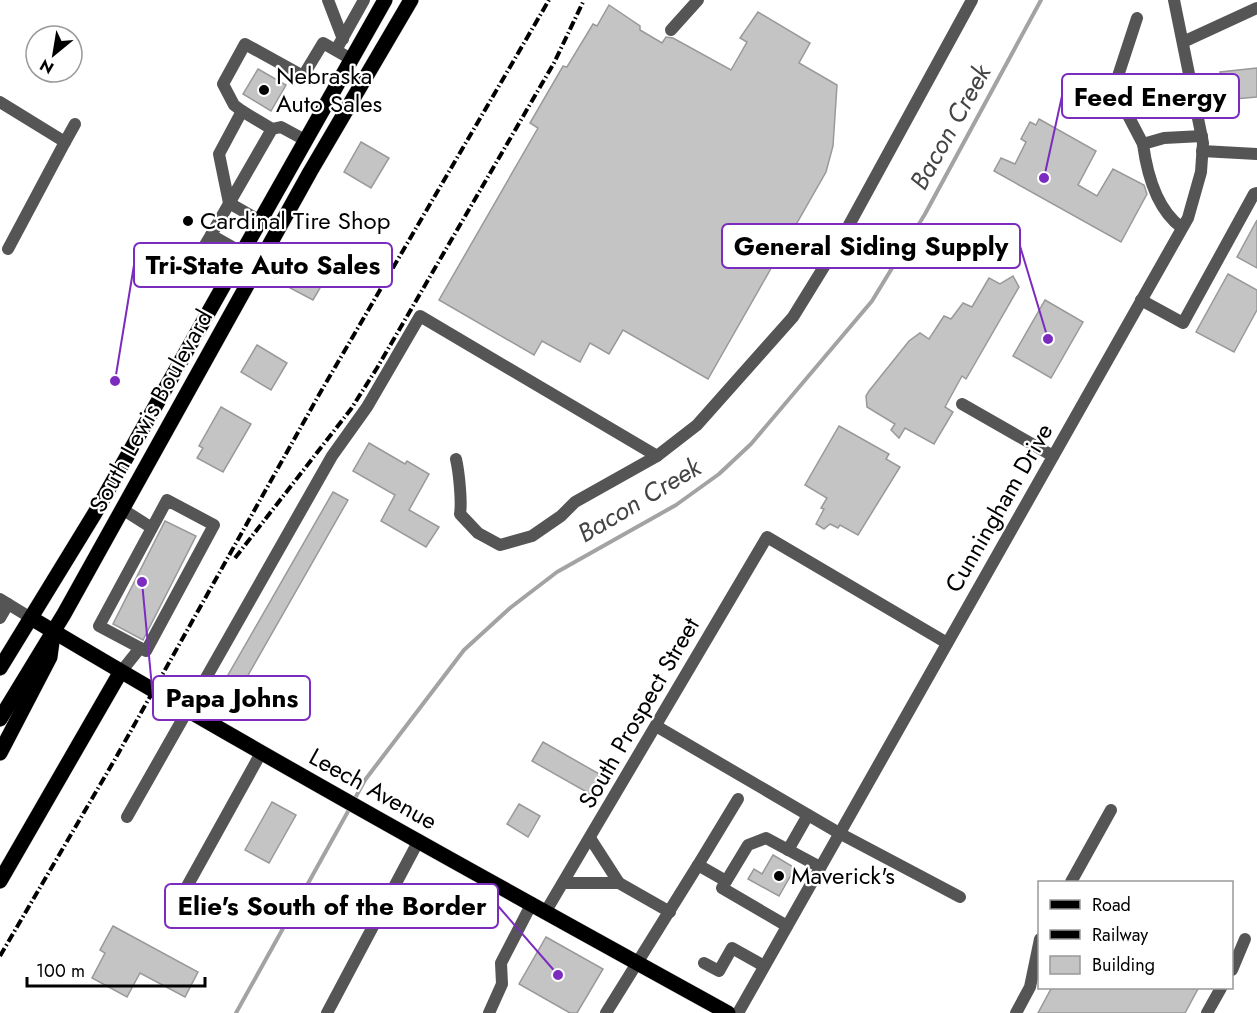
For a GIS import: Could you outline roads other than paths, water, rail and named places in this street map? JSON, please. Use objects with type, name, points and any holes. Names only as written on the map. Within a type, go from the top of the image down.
[{"type":"main road","name":"South Lewis Boulevard","points":[[2,660],[31,618],[95,513],[304,140],[386,0]]},
{"type":"main road","name":"South Lewis Boulevard","points":[[0,718],[53,631],[310,172],[411,0]]},
{"type":"main road","name":"Leech Avenue","points":[[31,618],[120,673],[261,753],[728,1013]]},
{"type":"main road","points":[[0,753],[50,657],[53,631]]},
{"type":"main road","points":[[0,881],[120,673]]},
{"type":"street","points":[[328,0],[343,39]]},
{"type":"street","points":[[336,50],[364,0]]},
{"type":"street","points":[[671,30],[698,0]]},
{"type":"street","points":[[456,459],[459,471],[458,492],[462,502],[460,514],[478,533],[500,545],[532,536],[561,516],[575,502],[657,456],[697,425],[793,317],[843,236],[972,0]]},
{"type":"street","name":"Cunningham Drive","points":[[738,1013],[1182,228],[1196,192],[1202,136],[1174,0]]},
{"type":"street","points":[[1183,42],[1257,8]]},
{"type":"street","points":[[1137,18],[1118,76],[1121,102],[1143,144],[1146,165],[1161,208],[1182,228]]},
{"type":"street","points":[[304,140],[281,128],[272,129],[234,105],[223,84],[245,44],[303,76],[323,43],[351,59]]},
{"type":"street","points":[[0,102],[65,142]]},
{"type":"street","points":[[242,111],[219,154],[229,203],[259,220]]},
{"type":"street","points":[[8,249],[75,124]]},
{"type":"street","points":[[197,258],[272,129]]},
{"type":"street","points":[[1143,144],[1164,138],[1202,136]]},
{"type":"street","points":[[1202,151],[1257,154]]},
{"type":"street","points":[[1141,300],[1183,323],[1254,194],[1257,193]]},
{"type":"street","points":[[211,235],[241,252]]},
{"type":"street","points":[[127,818],[174,736],[186,709],[332,456],[367,407],[420,316],[657,456]]},
{"type":"street","points":[[962,404],[1053,456]]},
{"type":"street","points":[[167,500],[214,525],[146,651],[99,626],[152,528],[167,500]]},
{"type":"street","points":[[122,509],[152,528]]},
{"type":"street","name":"South Prospect Street","points":[[546,911],[767,537],[946,643]]},
{"type":"street","points":[[0,618],[4,602]]},
{"type":"street","name":"Leech Avenue","points":[[4,602],[31,618]]},
{"type":"street","points":[[120,673],[140,648]]},
{"type":"street","points":[[656,726],[839,833],[960,897]]},
{"type":"street","points":[[175,908],[261,753]]},
{"type":"street","points":[[606,1013],[639,964],[738,799]]},
{"type":"street","points":[[1072,881],[1111,810]]},
{"type":"street","points":[[788,850],[808,815]]},
{"type":"street","points":[[590,838],[619,883],[670,912]]},
{"type":"street","points":[[787,926],[722,888],[747,845],[766,838],[820,867]]},
{"type":"street","points":[[327,1013],[419,840]]},
{"type":"street","points":[[698,865],[726,881]]},
{"type":"street","points":[[563,883],[619,883]]},
{"type":"street","points":[[489,1013],[502,984],[501,963],[532,903]]},
{"type":"street","points":[[1233,968],[1245,939]]},
{"type":"street","points":[[704,963],[719,971],[732,948],[764,966]]},
{"type":"street","points":[[1016,1013],[1030,987],[1038,949]]},
{"type":"street","points":[[1207,1013],[1220,989]]},
{"type":"waterway","name":"Bacon Creek","points":[[354,800],[365,780],[464,650],[510,608],[557,572],[676,505],[719,474],[751,444],[872,301],[925,214],[1041,0]]},
{"type":"waterway","name":"Bacon Creek","points":[[236,1013],[351,806]]},
{"type":"railway","points":[[0,956],[114,761],[320,393],[549,0]]},
{"type":"railway","points":[[235,558],[351,409],[377,368],[554,63],[584,0]]},
{"type":"place","name":"Nebraska Auto Sales","points":[[264,90]]},
{"type":"place","name":"Feed Energy","points":[[1044,178]]},
{"type":"place","name":"Cardinal Tire Shop","points":[[188,221]]},
{"type":"place","name":"General Siding Supply","points":[[1048,339]]},
{"type":"place","name":"Tri-State Auto Sales","points":[[115,381]]},
{"type":"place","name":"Papa Johns","points":[[142,582]]},
{"type":"place","name":"Maverick's","points":[[779,876]]},
{"type":"place","name":"Elie's South of the Border","points":[[558,975]]}]
